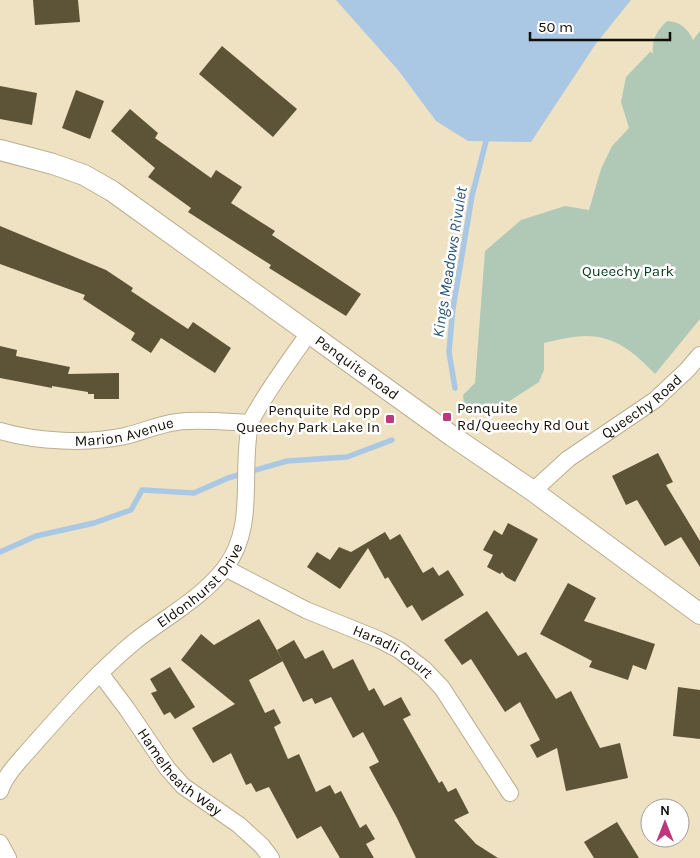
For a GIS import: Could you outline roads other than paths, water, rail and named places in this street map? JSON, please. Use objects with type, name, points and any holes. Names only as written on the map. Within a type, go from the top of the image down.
[{"type":"street","name":"Penquite Road","points":[[0,150],[60,166],[84,175],[112,190],[452,436],[533,491],[700,614]]},
{"type":"street","name":"Eldonhurst Drive","points":[[0,791],[20,760],[100,674],[135,642],[203,591],[225,568],[237,547],[244,524],[247,492],[246,456],[250,423],[270,389],[309,333]]},
{"type":"street","name":"Queechy Road","points":[[533,491],[568,459],[655,400],[700,355]]},
{"type":"street","name":"Marion Avenue","points":[[0,431],[37,438],[82,440],[126,436],[177,422],[250,423]]},
{"type":"street","name":"Haradli Court","points":[[225,568],[306,610],[380,640],[399,650],[424,669],[442,688],[510,793]]},
{"type":"street","name":"Hamelheath Way","points":[[100,674],[127,709],[167,768],[183,786],[239,825],[262,846],[271,858]]},
{"type":"street","points":[[0,842],[8,858]]},
{"type":"water","points":[[336,0],[631,0],[595,45],[531,142],[468,141],[436,121],[398,70]]},
{"type":"waterway","name":"Kings Meadows Rivulet","points":[[455,388],[449,352],[453,308],[472,196],[486,141]]},
{"type":"waterway","name":"Kings Meadows Rivulet","points":[[0,552],[36,536],[94,523],[131,510],[142,490],[194,493],[228,478],[287,461],[347,457],[392,440]]},
{"type":"place","name":"Penquite Rd/Queechy Rd Out","points":[[447,417]]},
{"type":"place","name":"Penquite Rd opp Queechy Park Lake In","points":[[390,419]]},
{"type":"park label","name":"Queechy Park","points":[[628,271]]}]
